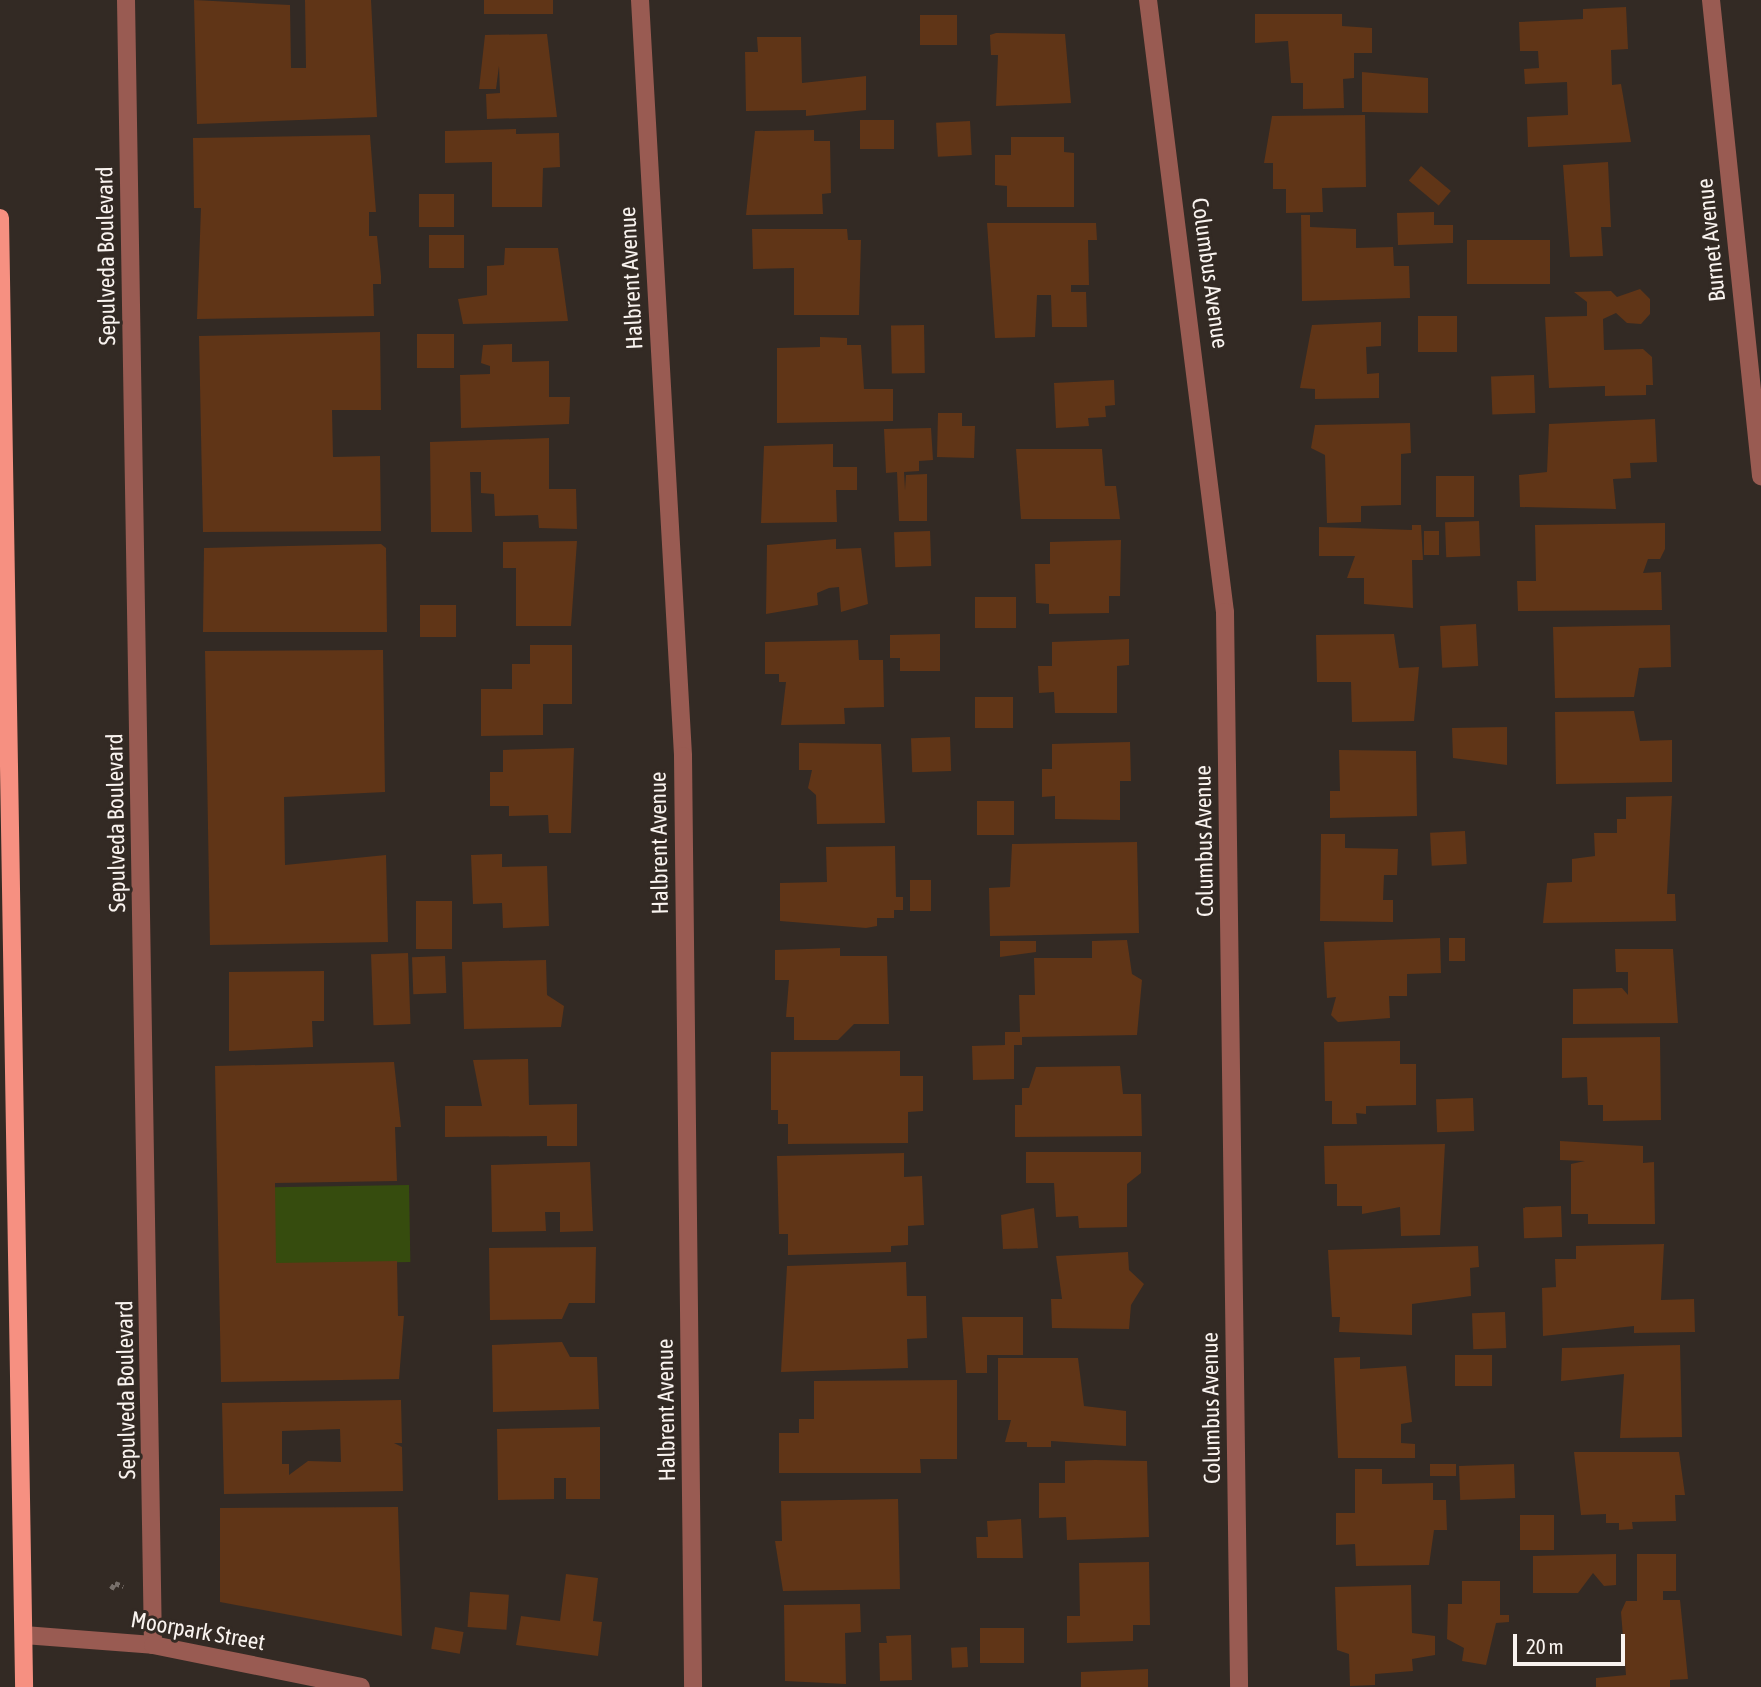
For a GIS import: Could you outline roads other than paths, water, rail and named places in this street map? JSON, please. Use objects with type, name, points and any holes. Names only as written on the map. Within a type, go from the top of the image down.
[{"type":"main road","points":[[0,218],[3,913],[24,1687]]},
{"type":"street","name":"Sepulveda Boulevard","points":[[126,0],[153,1645]]},
{"type":"street","name":"Halbrent Avenue","points":[[640,0],[683,756],[693,1687]]},
{"type":"street","name":"Columbus Avenue","points":[[1148,0],[1226,612],[1239,1687]]},
{"type":"street","name":"Burnet Avenue","points":[[1711,0],[1761,475]]},
{"type":"street","name":"Moorpark Street","points":[[24,1635],[153,1645],[361,1687]]}]
